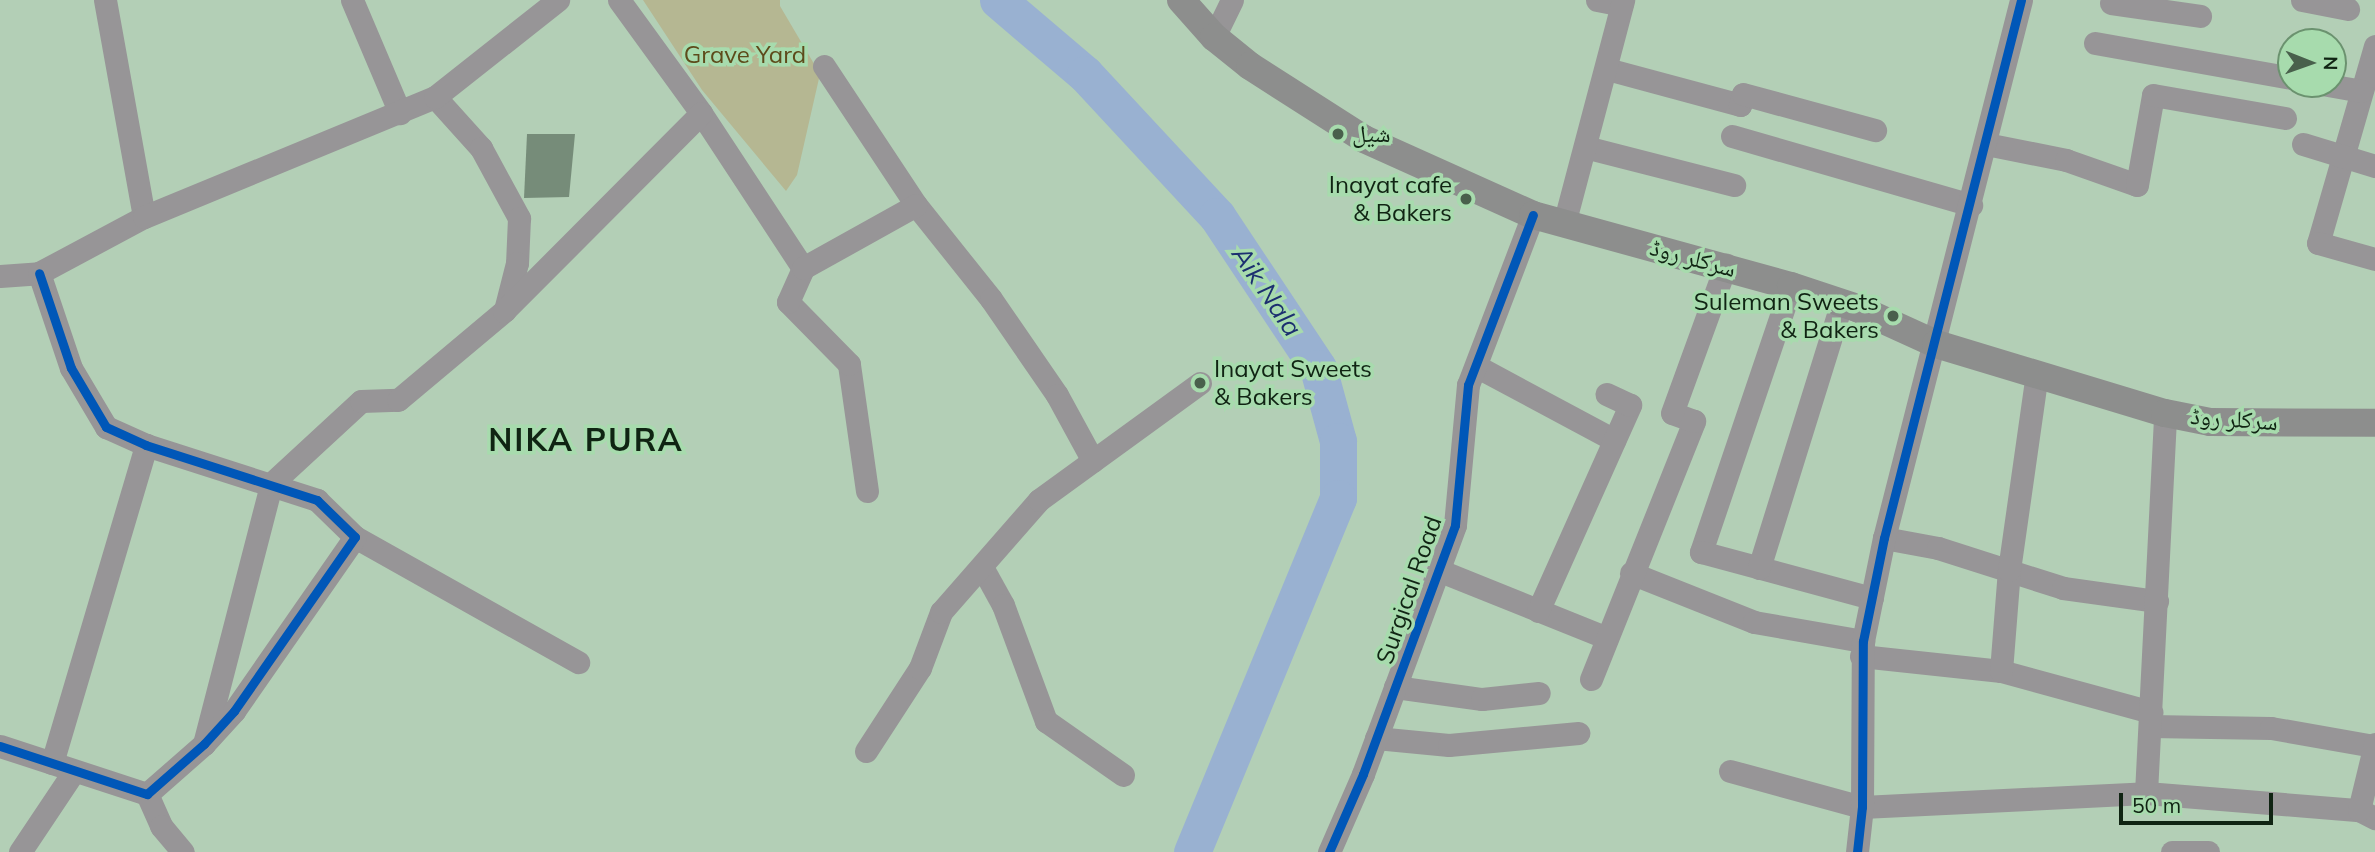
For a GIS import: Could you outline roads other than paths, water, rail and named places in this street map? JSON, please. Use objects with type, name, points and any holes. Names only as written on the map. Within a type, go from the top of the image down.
[{"type":"main road","name":"سرکلر روڈ","points":[[1181,0],[1214,37],[1251,66],[1364,139],[1533,215],[1726,265],[1842,302],[1937,344],[2165,413],[2210,422],[2375,423]]},
{"type":"street","points":[[105,0],[144,217]]},
{"type":"street","points":[[352,0],[400,113]]},
{"type":"street","points":[[0,276],[39,273],[144,217],[436,96],[558,0]]},
{"type":"street","points":[[619,0],[701,113],[803,268]]},
{"type":"street","points":[[1214,37],[1232,0]]},
{"type":"street","points":[[1564,224],[1623,3],[1597,0]]},
{"type":"street","points":[[1857,852],[1862,807],[1862,649],[1884,538],[1937,344],[2021,0]]},
{"type":"street","points":[[2302,0],[2348,9]]},
{"type":"street","points":[[2111,3],[2158,5],[2200,16]]},
{"type":"street","points":[[2095,43],[2277,76]]},
{"type":"street","points":[[2375,46],[2371,70],[2361,91],[2341,156],[2318,243],[2375,259]]},
{"type":"street","points":[[824,66],[916,205],[991,299],[1057,396],[1093,461]]},
{"type":"street","points":[[1607,69],[1740,105],[1743,94],[1875,130]]},
{"type":"street","points":[[2347,88],[2361,91]]},
{"type":"street","points":[[1986,144],[2066,160],[2137,185],[2153,95],[2285,118]]},
{"type":"street","points":[[436,96],[481,148],[519,218],[517,263],[504,311]]},
{"type":"street","points":[[204,744],[271,484],[361,401],[398,400],[504,311],[701,113]]},
{"type":"street","points":[[1732,136],[1971,205]]},
{"type":"street","points":[[2303,144],[2375,166]]},
{"type":"street","points":[[1585,147],[1734,185]]},
{"type":"street","points":[[867,491],[849,365],[788,302],[803,268],[916,205]]},
{"type":"street","name":"Surgical Road","points":[[1329,852],[1376,738],[1455,525],[1468,385],[1533,215]]},
{"type":"street","points":[[1591,679],[1631,573],[1695,421],[1672,413],[1726,265]]},
{"type":"street","points":[[39,273],[71,368],[106,427],[146,445],[317,500],[355,537],[578,662]]},
{"type":"street","points":[[1791,286],[1701,552],[1872,598]]},
{"type":"street","points":[[1759,568],[1842,302]]},
{"type":"street","points":[[1476,366],[1614,440]]},
{"type":"street","points":[[2001,671],[2009,570],[2037,374]]},
{"type":"street","points":[[866,751],[920,668],[940,612],[1039,500],[1200,383]]},
{"type":"street","points":[[1538,611],[1630,405],[1606,394]]},
{"type":"street","points":[[2146,793],[2165,413]]},
{"type":"street","points":[[52,763],[146,445]]},
{"type":"street","points":[[147,794],[204,744],[234,711],[355,537]]},
{"type":"street","points":[[1884,538],[1938,548],[2063,588],[2157,601]]},
{"type":"street","points":[[982,567],[1003,605],[1046,721],[1123,775]]},
{"type":"street","points":[[1438,570],[1606,638]]},
{"type":"street","points":[[1631,573],[1754,622],[1862,649],[2001,671],[2150,719],[2271,728],[2374,745],[2367,814],[2146,793],[1862,807],[1730,771]]},
{"type":"street","points":[[1395,687],[1482,699],[1539,693]]},
{"type":"street","points":[[1376,738],[1449,745],[1578,733]]},
{"type":"street","points":[[0,746],[147,794],[161,826],[183,852]]},
{"type":"street","points":[[20,852],[74,771]]},
{"type":"street","points":[[2172,852],[2208,852]]},
{"type":"waterway","name":"Aik Nala","points":[[998,0],[1085,74],[1217,216],[1318,368],[1338,441],[1338,498],[1192,852]]},
{"type":"place","name":"شیل","points":[[1338,134]]},
{"type":"place","name":"Inayat cafe & Bakers","points":[[1466,199]]},
{"type":"place","name":"Suleman Sweets & Bakers","points":[[1893,316]]},
{"type":"place","name":"Inayat Sweets & Bakers","points":[[1200,383]]},
{"type":"district","name":"NIKA PURA","points":[[586,439]]},
{"type":"park label","name":"Grave Yard","points":[[745,55]]}]
